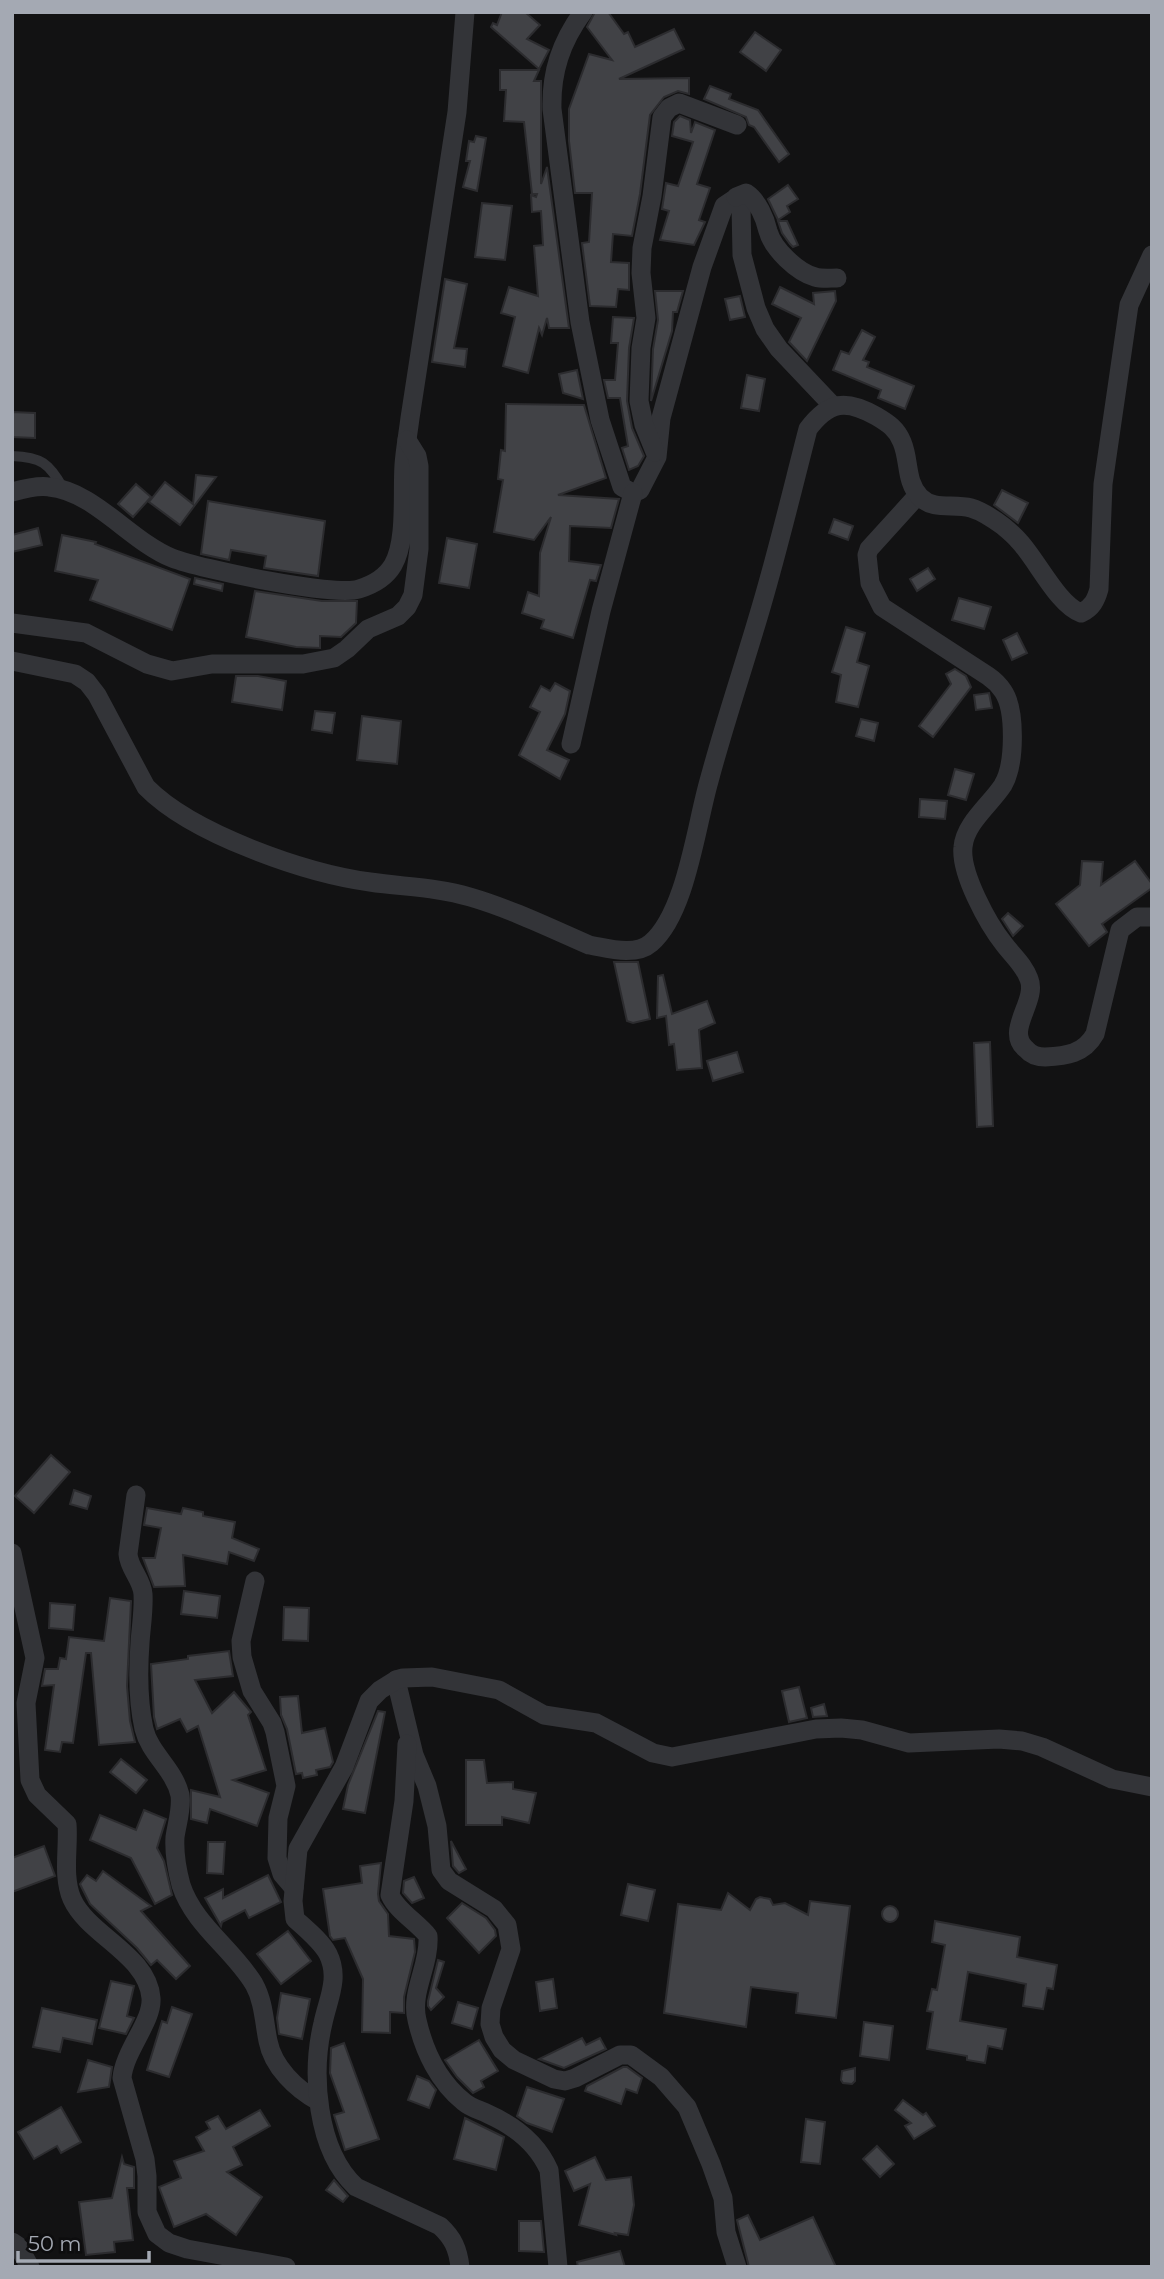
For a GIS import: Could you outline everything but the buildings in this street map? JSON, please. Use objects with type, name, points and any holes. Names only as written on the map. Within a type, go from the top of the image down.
[{"type":"street","points":[[12,492],[49,486],[65,491],[79,496],[172,558],[258,579],[322,590],[357,590],[380,580],[393,564],[401,541],[407,440],[457,112],[465,12]]},
{"type":"street","points":[[583,12],[564,41],[559,55],[551,85],[552,109],[580,322],[600,420],[620,483],[625,490],[634,493]]},
{"type":"street","points":[[657,457],[644,425],[639,401],[641,348],[646,318],[641,273],[642,248],[662,117],[669,108],[679,103],[737,125]]},
{"type":"street","points":[[571,744],[601,611],[634,493],[642,488],[657,457],[661,418],[702,267],[724,206],[740,194],[746,193],[767,222],[779,251],[787,259],[817,278],[837,278]]},
{"type":"street","points":[[733,200],[737,200],[741,206],[742,255],[756,308],[765,329],[779,349],[833,406]]},
{"type":"street","points":[[12,661],[61,670],[81,677],[97,695],[146,787],[177,812],[212,831],[321,872],[360,881],[446,891],[470,897],[589,945],[638,950],[649,945],[661,932],[676,906],[709,780],[763,601],[808,429],[822,413],[833,406],[859,406],[895,429],[903,443],[909,479],[918,495],[931,505],[971,508],[1000,524],[1019,540],[1069,606],[1081,613],[1088,610],[1096,600],[1099,589],[1103,484],[1129,305],[1152,256]]},
{"type":"street","points":[[12,623],[86,632],[147,664],[172,671],[212,664],[303,664],[340,656],[368,629],[398,616],[413,595],[419,549],[419,466],[417,456],[407,440]]},
{"type":"street","points":[[918,495],[873,541],[867,555],[870,583],[882,607],[988,676],[996,682],[1006,697],[1012,726],[1011,760],[1005,782],[967,832],[963,846],[966,871],[993,929],[1023,966],[1032,986],[1019,1033],[1021,1044],[1026,1050],[1044,1057],[1086,1048],[1095,1034],[1120,930],[1137,917],[1152,917]]},
{"type":"street","points":[[136,1495],[128,1554],[143,1591],[139,1663],[144,1730],[178,1785],[181,1801],[175,1839],[183,1889],[198,1917],[254,1984],[263,2008],[268,2044],[275,2060],[298,2088],[318,2101]]},
{"type":"street","points":[[12,1553],[35,1658],[26,1703],[30,1780],[43,1802],[67,1824],[67,1858],[73,1901],[103,1935],[129,1958],[149,1986],[151,2007],[123,2066],[122,2078],[145,2159],[146,2212],[157,2234],[169,2243],[187,2249],[286,2267]]},
{"type":"street","points":[[255,1581],[241,1648],[252,1691],[275,1732],[286,1786],[278,1818],[277,1857],[282,1874],[294,1888]]},
{"type":"street","points":[[460,2267],[456,2247],[450,2235],[440,2226],[356,2187],[346,2178],[329,2141],[318,2101],[321,2033],[334,1982],[328,1955],[309,1931],[295,1919],[294,1888],[298,1849],[344,1767],[365,1710],[376,1694],[396,1680],[432,1677],[499,1690],[534,1711],[554,1718],[596,1724],[653,1753],[672,1757],[807,1731],[841,1728],[862,1730],[909,1743],[999,1739],[1022,1741],[1042,1747],[1112,1779],[1152,1787]]},
{"type":"street","points":[[396,1680],[414,1755],[427,1786],[441,1870],[449,1881],[494,1909],[508,1925],[511,1948],[491,2008],[494,2037],[502,2050],[514,2060],[554,2079],[565,2081],[575,2078],[620,2055],[631,2055],[661,2077],[687,2107],[712,2164],[723,2198],[726,2232],[737,2267]]},
{"type":"street","points":[[408,1732],[404,1801],[390,1895],[393,1902],[428,1936],[427,1954],[415,2005],[417,2021],[431,2063],[451,2091],[466,2105],[490,2114],[532,2141],[544,2157],[549,2170],[558,2267]]},
{"type":"street","points":[[12,2242],[18,2246],[30,2267]]},
{"type":"lane","points":[[12,456],[41,460],[52,470],[65,491]]}]
